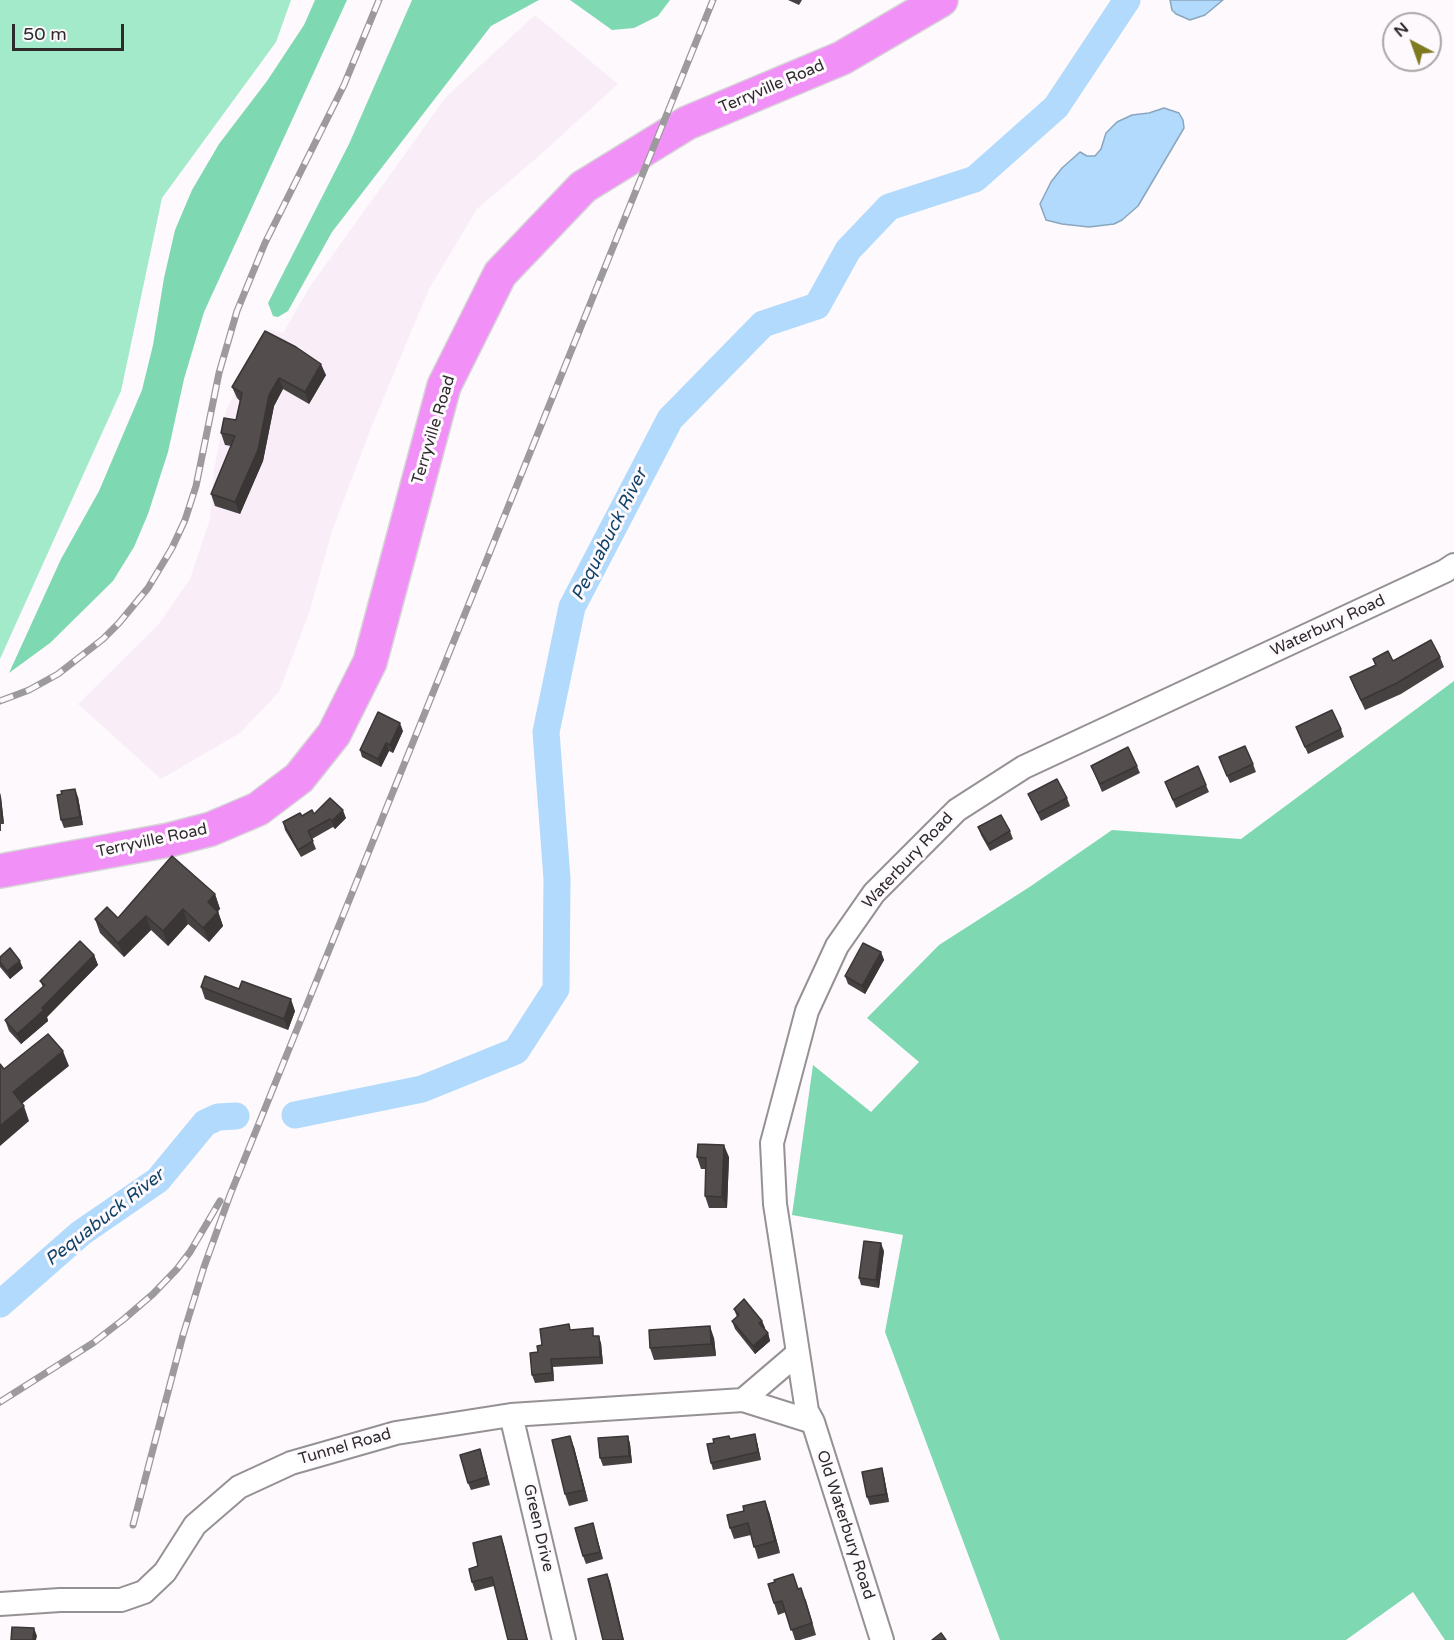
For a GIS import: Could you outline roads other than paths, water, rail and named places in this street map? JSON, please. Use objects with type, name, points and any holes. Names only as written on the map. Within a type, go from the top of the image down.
[{"type":"highway","name":"Terryville Road","points":[[0,871],[169,840],[211,829],[258,809],[298,778],[334,734],[370,662],[444,386],[500,274],[583,187],[687,123],[842,58],[941,0]]},
{"type":"street","name":"Waterbury Road","points":[[810,1416],[775,1204],[772,1143],[807,1011],[837,946],[874,893],[957,810],[1024,767],[1445,572],[1454,565]]},
{"type":"street","points":[[743,1400],[798,1353]]},
{"type":"street","name":"Tunnel Road","points":[[0,1604],[60,1600],[121,1600],[144,1592],[165,1572],[195,1525],[239,1486],[291,1463],[396,1433],[511,1415],[743,1400],[810,1416]]},
{"type":"street","name":"Green Drive","points":[[511,1415],[564,1640]]},
{"type":"street","name":"Old Waterbury Road","points":[[810,1416],[882,1640]]},
{"type":"water","points":[[1170,0],[1223,0],[1205,15],[1190,20],[1172,10]]},
{"type":"water","points":[[1164,108],[1179,113],[1184,128],[1138,206],[1114,224],[1089,227],[1046,220],[1040,204],[1051,182],[1062,168],[1080,152],[1087,156],[1095,156],[1101,149],[1106,133],[1117,122],[1132,115]]},
{"type":"waterway","name":"Pequabuck River","points":[[295,1115],[422,1089],[516,1051],[556,989],[557,879],[546,732],[572,607],[670,419],[763,324],[817,306],[848,250],[889,207],[975,179],[1056,107],[1127,0]]},
{"type":"waterway","name":"Pequabuck River","points":[[0,1304],[81,1233],[158,1180],[205,1123],[218,1117],[236,1116]]},
{"type":"railway","points":[[0,701],[29,690],[58,674],[103,639],[148,588],[172,548],[185,520],[196,486],[219,373],[237,311],[265,243],[344,85],[379,0]]},
{"type":"railway","points":[[133,1525],[183,1335],[230,1195],[713,0]]},
{"type":"railway","points":[[0,1402],[93,1343],[153,1294],[190,1252],[220,1201]]}]
